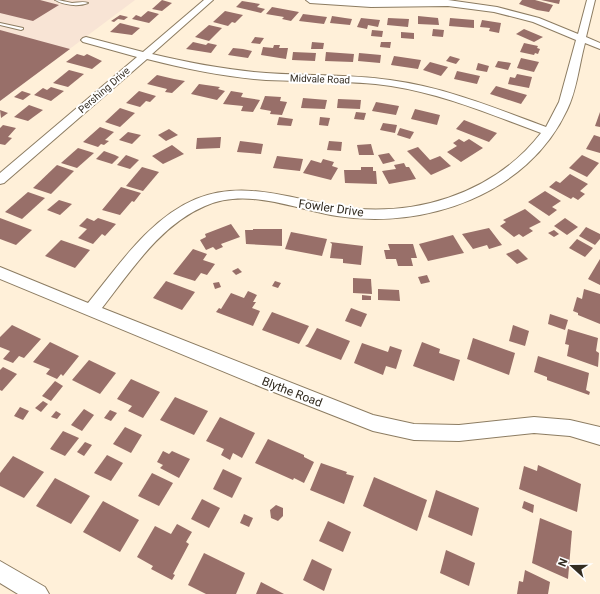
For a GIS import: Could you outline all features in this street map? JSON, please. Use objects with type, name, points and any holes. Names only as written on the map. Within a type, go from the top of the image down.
[{"type":"street","name":"Pershing Drive","points":[[0,180],[209,0]]},
{"type":"street","points":[[310,0],[341,3],[433,3],[469,5],[519,15],[600,46]]},
{"type":"street","name":"Fowler Drive","points":[[92,310],[165,224],[185,210],[201,202],[215,198],[250,194],[271,196],[307,206],[342,212],[377,214],[409,212],[440,206],[466,196],[490,184],[517,164],[549,132],[562,110],[591,0]]},
{"type":"street","name":"Midvale Road","points":[[86,40],[212,70],[247,75],[361,80],[414,87],[460,100],[549,132]]},
{"type":"street","name":"Blythe Road","points":[[0,273],[267,382],[373,423],[414,432],[459,433],[534,425],[570,428],[600,436]]},
{"type":"street","points":[[0,572],[38,594]]},
{"type":"lane","points":[[57,0],[72,4],[86,3]]},
{"type":"lane","points":[[0,24],[21,29]]},
{"type":"shaded area","points":[[0,0],[135,0],[0,101]]},
{"type":"building","points":[[0,0],[40,0],[59,5],[33,21],[0,13]]},
{"type":"building","points":[[162,0],[172,3],[162,11],[152,9]]},
{"type":"building","points":[[522,0],[535,0],[553,5],[549,12],[519,4]]},
{"type":"building","points":[[541,0],[560,0],[559,4]]},
{"type":"building","points":[[242,1],[260,4],[257,7],[265,9],[261,13],[236,7]]},
{"type":"building","points":[[272,7],[299,12],[291,21],[282,19],[284,17],[266,14]]},
{"type":"building","points":[[148,11],[159,14],[149,23],[132,19],[136,15],[141,17]]},
{"type":"building","points":[[225,11],[243,15],[235,23],[232,22],[228,26],[213,22]]},
{"type":"building","points":[[303,14],[327,17],[324,24],[299,21]]},
{"type":"building","points":[[120,15],[128,17],[124,20],[118,19],[114,22],[111,21]]},
{"type":"building","points":[[332,16],[352,19],[350,25],[330,23]]},
{"type":"building","points":[[418,16],[438,18],[439,25],[418,24]]},
{"type":"building","points":[[361,18],[380,20],[378,27],[368,25],[367,29],[357,27]]},
{"type":"building","points":[[388,18],[409,19],[408,27],[387,25]]},
{"type":"building","points":[[450,18],[474,20],[474,28],[449,26]]},
{"type":"building","points":[[482,20],[501,23],[499,33],[489,31],[490,28],[480,27]]},
{"type":"building","points":[[120,23],[140,28],[132,35],[110,32]]},
{"type":"building","points":[[209,25],[222,28],[209,41],[195,37]]},
{"type":"building","points":[[433,29],[444,30],[443,37],[432,36]]},
{"type":"building","points":[[524,29],[543,37],[534,42],[516,34]]},
{"type":"building","points":[[0,30],[70,49],[0,101]]},
{"type":"building","points":[[372,30],[383,31],[382,37],[371,36]]},
{"type":"building","points":[[401,32],[414,33],[414,39],[401,38]]},
{"type":"building","points":[[255,37],[264,38],[260,44],[251,43]]},
{"type":"building","points":[[193,42],[206,45],[208,43],[217,45],[211,53],[186,49]]},
{"type":"building","points":[[312,42],[324,43],[323,49],[311,49]]},
{"type":"building","points":[[381,42],[391,42],[390,48],[380,47]]},
{"type":"building","points":[[524,43],[538,46],[537,48],[540,49],[538,54],[535,53],[534,55],[520,52]]},
{"type":"building","points":[[274,45],[280,45],[279,48],[288,48],[286,59],[261,55],[263,47],[273,48]]},
{"type":"building","points":[[233,48],[252,51],[248,58],[228,55]]},
{"type":"building","points":[[293,52],[316,53],[315,61],[292,60]]},
{"type":"building","points":[[326,52],[354,54],[353,62],[325,61]]},
{"type":"building","points":[[359,53],[381,55],[380,63],[358,61]]},
{"type":"building","points":[[77,54],[84,56],[87,54],[102,61],[92,69],[66,62]]},
{"type":"building","points":[[394,56],[421,60],[418,69],[391,65]]},
{"type":"building","points":[[450,56],[460,59],[456,64],[446,61]]},
{"type":"building","points":[[521,58],[539,62],[534,72],[517,68]]},
{"type":"building","points":[[498,61],[511,63],[508,70],[495,67]]},
{"type":"building","points":[[430,62],[448,67],[441,76],[423,70]]},
{"type":"building","points":[[478,63],[489,66],[487,72],[476,70]]},
{"type":"building","points":[[69,70],[84,74],[68,87],[53,83]]},
{"type":"building","points":[[457,71],[480,76],[477,84],[454,79]]},
{"type":"building","points":[[517,74],[532,77],[529,88],[508,84],[510,77],[515,78]]},
{"type":"building","points":[[157,75],[185,81],[172,93],[165,92],[167,89],[147,84]]},
{"type":"building","points":[[199,84],[220,87],[218,89],[225,91],[217,100],[191,94]]},
{"type":"building","points":[[496,86],[527,95],[521,104],[490,94]]},
{"type":"building","points":[[51,87],[64,91],[51,101],[34,95],[43,88],[47,90]]},
{"type":"building","points":[[22,91],[31,94],[23,100],[14,97]]},
{"type":"building","points":[[139,91],[156,96],[150,102],[146,101],[140,107],[126,103]]},
{"type":"building","points":[[231,91],[243,93],[241,97],[260,100],[253,112],[241,111],[243,106],[223,104]]},
{"type":"building","points":[[265,96],[281,97],[280,101],[287,102],[282,115],[270,114],[271,111],[260,109]]},
{"type":"building","points":[[303,98],[327,100],[325,109],[301,108]]},
{"type":"building","points":[[338,99],[361,100],[360,109],[337,108]]},
{"type":"building","points":[[376,102],[399,106],[396,115],[372,111]]},
{"type":"building","points":[[29,105],[43,110],[28,121],[14,117]]},
{"type":"building","points":[[120,108],[135,113],[120,127],[105,122]]},
{"type":"building","points":[[415,109],[440,115],[437,125],[411,119]]},
{"type":"building","points":[[0,110],[8,113],[1,118]]},
{"type":"building","points":[[356,112],[366,113],[364,120],[354,119]]},
{"type":"building","points":[[600,112],[600,127],[595,126]]},
{"type":"building","points":[[279,117],[293,119],[291,126],[277,125]]},
{"type":"building","points":[[320,117],[330,118],[328,126],[319,125]]},
{"type":"building","points":[[464,120],[497,133],[489,142],[456,129]]},
{"type":"building","points":[[383,123],[397,125],[395,133],[380,130]]},
{"type":"building","points":[[3,125],[16,128],[8,137],[12,138],[5,145],[0,144],[0,128]]},
{"type":"building","points":[[100,127],[114,132],[105,140],[109,141],[98,147],[83,142]]},
{"type":"building","points":[[400,128],[414,132],[410,139],[397,135]]},
{"type":"building","points":[[169,129],[178,135],[166,141],[158,135]]},
{"type":"building","points":[[128,132],[141,135],[132,144],[119,140]]},
{"type":"building","points":[[594,135],[600,137],[600,153],[586,149]]},
{"type":"building","points":[[221,137],[220,148],[196,149],[197,138]]},
{"type":"building","points":[[459,139],[464,142],[469,139],[483,148],[461,162],[447,152],[457,146],[453,143]]},
{"type":"building","points":[[240,141],[263,144],[261,154],[237,152]]},
{"type":"building","points":[[329,141],[342,142],[341,151],[327,150]]},
{"type":"building","points":[[371,144],[374,155],[359,155],[357,145]]},
{"type":"building","points":[[172,145],[184,154],[163,164],[152,156]]},
{"type":"building","points":[[418,147],[430,160],[440,156],[451,166],[431,175],[407,151]]},
{"type":"building","points":[[78,148],[94,153],[77,168],[61,163]]},
{"type":"building","points":[[104,151],[119,157],[112,164],[96,159]]},
{"type":"building","points":[[389,153],[395,161],[383,164],[378,155]]},
{"type":"building","points":[[126,155],[139,160],[130,169],[117,165]]},
{"type":"building","points":[[582,155],[599,163],[587,177],[569,168]]},
{"type":"building","points":[[277,156],[303,159],[300,171],[273,168]]},
{"type":"building","points":[[323,159],[334,162],[332,166],[338,168],[331,180],[303,173],[311,160],[321,163]]},
{"type":"building","points":[[404,163],[406,167],[409,167],[416,179],[389,184],[382,171],[396,169],[394,165]]},
{"type":"building","points":[[57,165],[74,171],[51,194],[33,188]]},
{"type":"building","points":[[142,167],[159,172],[143,191],[126,186]]},
{"type":"building","points":[[361,167],[373,167],[373,171],[376,171],[377,184],[345,183],[344,170],[361,170]]},
{"type":"building","points":[[570,174],[588,184],[580,191],[585,194],[578,200],[573,197],[571,199],[549,187],[556,181],[560,183]]},
{"type":"building","points":[[121,187],[141,193],[120,215],[102,210]]},
{"type":"building","points":[[545,191],[561,201],[552,207],[557,210],[549,216],[528,202]]},
{"type":"building","points":[[28,192],[45,198],[22,219],[5,212]]},
{"type":"building","points":[[59,200],[72,204],[60,215],[47,210]]},
{"type":"building","points":[[525,209],[541,222],[529,228],[533,231],[523,237],[519,234],[514,237],[500,226],[506,222],[503,220]]},
{"type":"building","points":[[0,218],[32,230],[16,245],[0,239]]},
{"type":"building","points":[[87,218],[94,221],[98,218],[116,224],[105,236],[102,234],[93,244],[78,238],[87,229],[79,226]]},
{"type":"building","points":[[565,218],[578,227],[567,235],[554,226]]},
{"type":"building","points":[[231,224],[240,237],[221,244],[223,247],[216,250],[213,247],[206,250],[200,240],[206,237],[205,234]]},
{"type":"building","points":[[586,227],[600,234],[600,239],[595,245],[579,236]]},
{"type":"building","points":[[489,228],[502,245],[489,249],[487,245],[473,249],[462,234]]},
{"type":"building","points":[[282,229],[282,246],[246,244],[245,230]]},
{"type":"building","points":[[554,230],[559,234],[554,237],[548,233]]},
{"type":"building","points":[[291,232],[327,239],[322,256],[285,249]]},
{"type":"building","points":[[453,235],[464,253],[428,261],[419,244]]},
{"type":"building","points":[[577,239],[593,248],[585,257],[569,248]]},
{"type":"building","points":[[61,240],[90,250],[75,268],[45,256]]},
{"type":"building","points":[[330,242],[363,246],[361,265],[343,263],[343,259],[330,258],[332,244]]},
{"type":"building","points":[[388,244],[413,244],[417,258],[411,258],[413,266],[398,266],[396,259],[386,259],[384,250],[390,250]]},
{"type":"building","points":[[193,249],[207,254],[203,260],[215,264],[207,275],[201,273],[195,281],[173,274]]},
{"type":"building","points":[[518,249],[528,259],[517,264],[506,254]]},
{"type":"building","points":[[600,259],[600,285],[588,279]]},
{"type":"building","points":[[238,268],[242,272],[236,275],[232,271]]},
{"type":"building","points":[[427,275],[430,282],[421,284],[418,277]]},
{"type":"building","points":[[353,278],[371,279],[372,294],[353,293]]},
{"type":"building","points":[[166,281],[195,292],[182,310],[153,298]]},
{"type":"building","points":[[275,281],[281,283],[278,288],[272,286]]},
{"type":"building","points":[[219,282],[221,287],[215,289],[213,283]]},
{"type":"building","points":[[378,289],[399,290],[400,301],[378,300]]},
{"type":"building","points":[[584,289],[600,294],[600,324],[578,315],[578,313],[573,311],[577,297],[582,299]]},
{"type":"building","points":[[248,291],[257,295],[253,302],[256,302],[252,308],[260,311],[253,326],[216,312],[219,308],[221,309],[231,293],[244,298]]},
{"type":"building","points":[[362,295],[371,296],[371,300],[362,300]]},
{"type":"building","points":[[351,308],[367,314],[361,327],[345,321]]},
{"type":"building","points":[[272,312],[309,326],[299,344],[262,330]]},
{"type":"building","points":[[550,314],[568,320],[565,330],[548,324]]},
{"type":"building","points":[[12,325],[41,339],[24,358],[19,356],[13,363],[3,359],[10,351],[0,347],[0,337]]},
{"type":"building","points":[[513,325],[529,331],[525,346],[509,341]]},
{"type":"building","points":[[317,328],[350,341],[341,360],[305,346],[308,344]]},
{"type":"building","points":[[568,329],[598,338],[596,351],[599,353],[598,367],[567,356],[569,345],[565,344]]},
{"type":"building","points":[[473,338],[515,353],[509,375],[467,359]]},
{"type":"building","points":[[50,342],[79,356],[63,376],[61,374],[57,379],[46,374],[50,369],[33,362]]},
{"type":"building","points":[[422,342],[440,349],[439,353],[460,360],[454,381],[413,366]]},
{"type":"building","points":[[362,343],[388,352],[390,346],[402,350],[396,369],[386,366],[383,375],[354,363]]},
{"type":"building","points":[[538,356],[589,373],[586,390],[590,392],[589,395],[547,380],[547,377],[534,372]]},
{"type":"building","points":[[89,360],[116,373],[100,394],[72,380]]},
{"type":"building","points":[[3,367],[17,374],[2,391],[0,390],[0,370]]},
{"type":"building","points":[[131,379],[160,392],[143,418],[128,411],[132,406],[117,399]]},
{"type":"building","points":[[55,381],[63,386],[51,401],[42,396]]},
{"type":"building","points":[[175,397],[208,411],[194,435],[160,420]]},
{"type":"building","points":[[43,401],[48,404],[41,412],[35,408]]},
{"type":"building","points":[[20,407],[29,411],[23,420],[14,416]]},
{"type":"building","points":[[84,409],[94,415],[82,431],[71,425]]},
{"type":"building","points":[[110,410],[117,413],[111,421],[104,418]]},
{"type":"building","points":[[56,411],[61,414],[57,419],[51,417]]},
{"type":"building","points":[[220,417],[255,433],[242,458],[233,453],[230,460],[221,455],[224,449],[206,441]]},
{"type":"building","points":[[125,427],[142,435],[131,453],[113,444]]},
{"type":"building","points":[[63,431],[79,438],[65,456],[50,449]]},
{"type":"building","points":[[268,439],[304,455],[304,457],[314,462],[304,483],[294,478],[293,480],[255,463]]},
{"type":"building","points":[[85,442],[92,445],[84,456],[77,452]]},
{"type":"building","points":[[163,451],[169,454],[172,451],[190,459],[179,478],[160,468],[163,465],[157,462]]},
{"type":"building","points":[[107,455],[123,463],[111,481],[94,473]]},
{"type":"building","points":[[13,456],[44,472],[24,498],[0,486],[0,473]]},
{"type":"building","points":[[321,463],[354,476],[344,504],[310,490]]},
{"type":"building","points":[[538,465],[581,484],[577,512],[519,489],[524,466],[537,471]]},
{"type":"building","points":[[223,469],[242,478],[232,498],[213,489]]},
{"type":"building","points":[[152,473],[173,483],[159,506],[138,496]]},
{"type":"building","points":[[374,477],[427,500],[417,531],[363,506]]},
{"type":"building","points":[[55,478],[90,496],[71,524],[36,506]]},
{"type":"building","points":[[436,490],[479,508],[472,536],[428,517]]},
{"type":"building","points":[[202,499],[220,508],[209,528],[191,519]]},
{"type":"building","points":[[103,501],[139,520],[120,552],[83,532]]},
{"type":"building","points":[[524,501],[534,505],[533,513],[522,508]]},
{"type":"building","points":[[276,505],[283,508],[283,516],[278,521],[271,518],[270,510]]},
{"type":"building","points":[[244,514],[253,518],[249,527],[240,523]]},
{"type":"building","points":[[540,518],[572,531],[568,579],[532,563]]},
{"type":"building","points":[[328,521],[351,532],[343,552],[319,541]]},
{"type":"building","points":[[177,524],[192,532],[186,542],[189,544],[173,574],[175,575],[172,580],[151,569],[153,566],[137,557],[155,526],[171,534]]},
{"type":"building","points":[[446,550],[475,563],[469,586],[440,573]]},
{"type":"building","points":[[204,553],[245,573],[236,594],[206,594],[188,585]]},
{"type":"building","points":[[312,559],[332,569],[324,591],[303,580]]},
{"type":"building","points":[[525,570],[550,582],[548,594],[517,594],[519,581],[523,582]]},
{"type":"building","points":[[261,582],[284,594],[256,594]]}]
